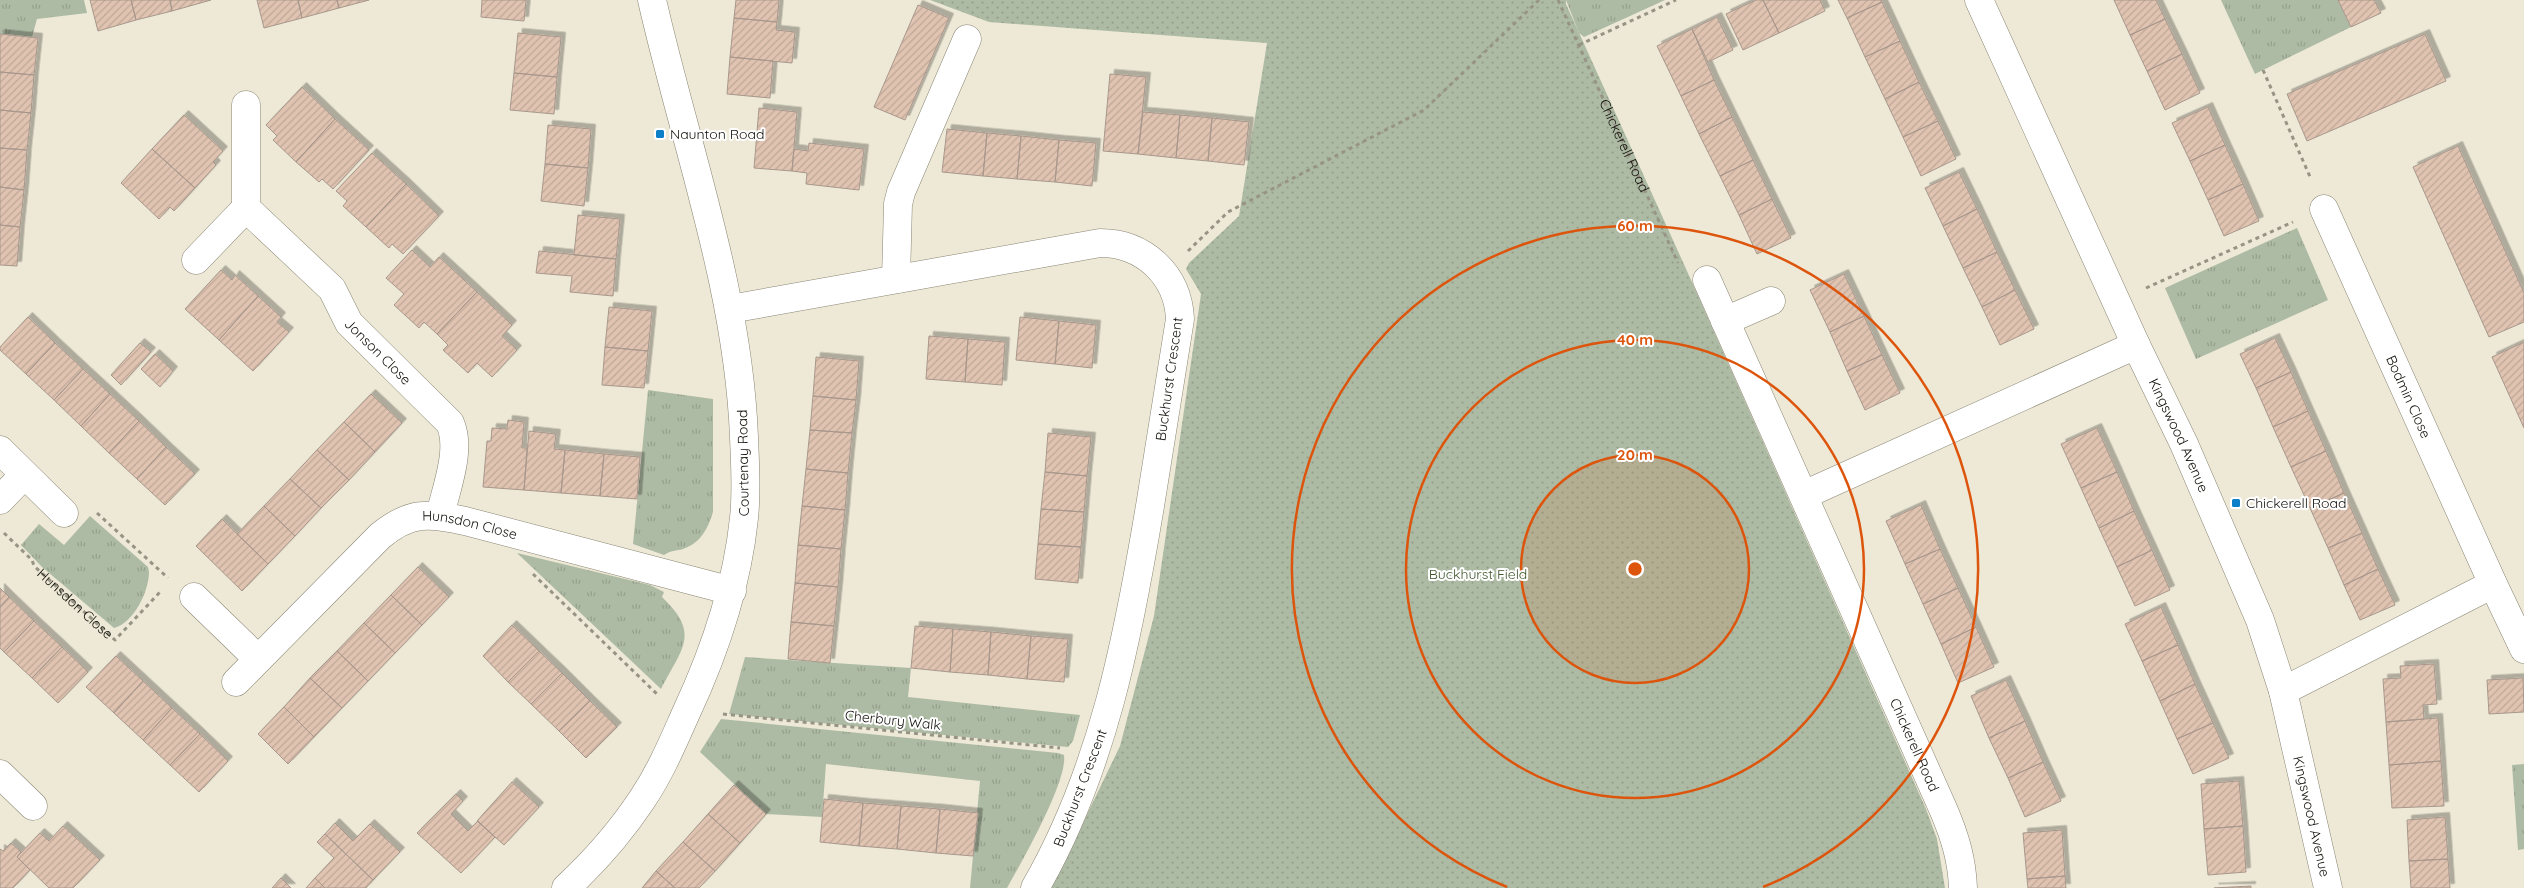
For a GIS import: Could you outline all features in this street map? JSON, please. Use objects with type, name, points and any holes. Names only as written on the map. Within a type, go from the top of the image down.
[{"type":"street","name":"Courtenay Road","points":[[566,888],[605,846],[639,804],[654,780],[705,672],[732,591],[741,545],[746,486],[740,372],[730,309],[652,0]]},
{"type":"street","name":"Kingswood Avenue","points":[[1979,0],[2136,345],[2228,541],[2260,620],[2283,691],[2328,888]]},
{"type":"street","points":[[896,279],[898,204],[901,192],[967,39]]},
{"type":"street","points":[[196,260],[246,208],[246,105]]},
{"type":"street","name":"Jonson Close","points":[[246,208],[332,289],[345,316],[355,329],[450,423],[455,440],[454,451],[440,516]]},
{"type":"street","name":"Bodmin Close","points":[[2324,209],[2524,649]]},
{"type":"street","name":"Buckhurst Crescent","points":[[730,309],[1100,244],[1123,245],[1144,254],[1166,278],[1178,299],[1180,319],[1131,618],[1096,751],[1075,809],[1036,888]]},
{"type":"street","name":"Chickerell Road","points":[[1707,280],[1957,843],[1962,864],[1963,888]]},
{"type":"street","points":[[1725,321],[1771,302]]},
{"type":"street","points":[[1804,495],[2136,345]]},
{"type":"street","points":[[0,450],[64,513]]},
{"type":"street","points":[[0,500],[24,474]]},
{"type":"street","name":"Hunsdon Close","points":[[236,682],[392,526],[413,516],[440,516],[732,591]]},
{"type":"street","points":[[2283,691],[2493,584]]},
{"type":"street","points":[[194,597],[258,659]]},
{"type":"street","points":[[0,774],[33,806]]},
{"type":"path","points":[[1166,278],[1201,236],[1228,212],[1424,110],[1539,0]]},
{"type":"path","name":"Chickerell Road","points":[[1558,0],[1689,287],[1707,280]]},
{"type":"path","points":[[1579,45],[1676,0]]},
{"type":"path","points":[[2116,301],[2324,209],[2263,70]]},
{"type":"path","points":[[64,513],[79,496],[175,584],[178,582],[194,597]]},
{"type":"path","name":"Hunsdon Close","points":[[0,529],[32,560],[34,566],[115,640],[171,580]]},
{"type":"path","points":[[529,571],[686,715]]},
{"type":"path","name":"Cherbury Walk","points":[[686,715],[1096,751]]},
{"type":"green space","points":[[0,0],[84,0],[87,13],[37,19],[32,37],[0,34]]},
{"type":"green space","name":"Buckhurst Field","points":[[930,0],[1566,0],[1566,4],[1926,809],[1937,839],[1945,888],[1049,888],[1065,860],[1120,746],[1154,616],[1201,294],[1186,269],[1189,263],[1239,216],[1267,43],[989,22]]},
{"type":"green space","points":[[1566,0],[1665,0],[1584,37],[1579,33]]},
{"type":"green space","points":[[2221,0],[2338,0],[2351,27],[2255,74]]},
{"type":"green space","points":[[2297,228],[2328,300],[2196,359],[2165,288]]},
{"type":"green space","points":[[648,390],[713,399],[713,512],[709,524],[695,543],[664,555],[633,544]]},
{"type":"green space","points":[[90,516],[148,567],[148,580],[139,605],[128,620],[114,628],[42,567],[21,545],[39,524],[64,545]]},
{"type":"green space","points":[[517,553],[650,585],[664,592],[662,597],[681,621],[684,641],[676,663],[661,689]]},
{"type":"green space","points":[[745,657],[911,668],[908,697],[1080,715],[1073,741],[1068,747],[729,714]]},
{"type":"green space","points":[[721,719],[1058,753],[1064,755],[1063,767],[1059,783],[1042,822],[1007,888],[970,888],[980,781],[826,764],[822,817],[766,814],[700,752]]},
{"type":"green space","points":[[2524,764],[2524,849],[2518,850],[2512,765]]},
{"type":"building","points":[[90,0],[131,0],[136,20],[98,31]]},
{"type":"building","points":[[131,0],[170,0],[172,11],[136,20]]},
{"type":"building","points":[[170,0],[211,0],[172,11]]},
{"type":"building","points":[[257,0],[298,0],[302,18],[264,28]]},
{"type":"building","points":[[298,0],[337,0],[339,8],[302,18]]},
{"type":"building","points":[[337,0],[369,0],[339,8]]},
{"type":"building","points":[[482,0],[526,0],[524,21],[481,17]]},
{"type":"building","points":[[736,0],[779,0],[777,22],[734,18]]},
{"type":"building","points":[[1756,0],[1763,0],[1779,33],[1743,50],[1726,14]]},
{"type":"building","points":[[1763,0],[1820,0],[1825,11],[1779,33]]},
{"type":"building","points":[[1838,0],[1881,0],[1882,2],[1847,18]]},
{"type":"building","points":[[2114,0],[2156,0],[2165,19],[2130,35]]},
{"type":"building","points":[[2338,0],[2374,0],[2381,13],[2351,27]]},
{"type":"building","points":[[1882,2],[1900,41],[1865,57],[1847,18]]},
{"type":"building","points":[[918,5],[949,18],[905,120],[874,107]]},
{"type":"building","points":[[1717,17],[1733,50],[1708,62],[1692,29]]},
{"type":"building","points":[[734,18],[777,22],[776,30],[795,32],[792,63],[730,57]]},
{"type":"building","points":[[2165,19],[2182,54],[2147,71],[2130,35]]},
{"type":"building","points":[[1692,29],[1714,80],[1681,96],[1657,46]]},
{"type":"building","points":[[518,33],[561,37],[557,77],[514,73]]},
{"type":"building","points":[[0,34],[38,38],[34,75],[0,72]]},
{"type":"building","points":[[2425,34],[2446,81],[2307,141],[2287,94]]},
{"type":"building","points":[[1900,41],[1919,82],[1885,99],[1865,57]]},
{"type":"building","points":[[2182,54],[2200,93],[2165,110],[2147,71]]},
{"type":"building","points":[[730,57],[773,61],[770,98],[727,94]]},
{"type":"building","points":[[0,72],[34,75],[31,113],[0,110]]},
{"type":"building","points":[[514,73],[557,77],[554,114],[510,110]]},
{"type":"building","points":[[1110,74],[1146,77],[1138,154],[1103,151]]},
{"type":"building","points":[[1714,80],[1732,117],[1699,134],[1681,96]]},
{"type":"building","points":[[1919,82],[1938,121],[1903,137],[1885,99]]},
{"type":"building","points":[[302,87],[335,119],[296,162],[273,140],[277,136],[266,125]]},
{"type":"building","points":[[2208,107],[2225,145],[2190,161],[2172,123]]},
{"type":"building","points":[[759,108],[797,112],[792,171],[754,168]]},
{"type":"building","points":[[0,110],[31,113],[27,150],[0,148]]},
{"type":"building","points":[[1143,112],[1180,115],[1176,158],[1138,154]]},
{"type":"building","points":[[184,115],[223,151],[213,162],[216,165],[195,188],[152,149]]},
{"type":"building","points":[[1180,115],[1212,118],[1208,161],[1176,158]]},
{"type":"building","points":[[1732,117],[1753,160],[1720,176],[1699,134]]},
{"type":"building","points":[[1212,118],[1249,122],[1244,165],[1208,161]]},
{"type":"building","points":[[335,119],[369,150],[333,189],[322,179],[319,182],[296,162]]},
{"type":"building","points":[[1938,121],[1956,159],[1921,176],[1903,137]]},
{"type":"building","points":[[548,125],[591,129],[588,168],[545,164]]},
{"type":"building","points":[[947,129],[987,133],[983,176],[942,172]]},
{"type":"building","points":[[987,133],[1021,136],[1017,179],[983,176]]},
{"type":"building","points":[[1021,136],[1059,140],[1055,182],[1017,179]]},
{"type":"building","points":[[1059,140],[1096,143],[1092,186],[1055,182]]},
{"type":"building","points":[[809,143],[864,149],[859,190],[806,184],[807,173],[792,171],[794,149],[808,151]]},
{"type":"building","points":[[2225,145],[2243,184],[2208,200],[2190,161]]},
{"type":"building","points":[[2458,146],[2524,293],[2524,322],[2489,337],[2413,167]]},
{"type":"building","points":[[0,148],[27,150],[24,190],[0,187]]},
{"type":"building","points":[[152,149],[195,188],[174,211],[170,207],[159,219],[121,183]]},
{"type":"building","points":[[372,153],[406,184],[366,227],[343,206],[347,201],[336,191]]},
{"type":"building","points":[[1753,160],[1772,199],[1739,215],[1720,176]]},
{"type":"building","points":[[545,164],[588,168],[584,206],[541,201]]},
{"type":"building","points":[[1959,172],[1977,209],[1943,226],[1925,188]]},
{"type":"building","points":[[406,184],[439,216],[403,254],[392,244],[389,248],[366,227]]},
{"type":"building","points":[[2243,184],[2259,221],[2224,236],[2208,200]]},
{"type":"building","points":[[0,187],[24,190],[20,227],[0,225]]},
{"type":"building","points":[[1772,199],[1791,238],[1757,254],[1739,215]]},
{"type":"building","points":[[1977,209],[1997,252],[1963,268],[1943,226]]},
{"type":"building","points":[[578,215],[620,219],[616,259],[574,255]]},
{"type":"building","points":[[0,225],[20,227],[17,266],[0,265]]},
{"type":"building","points":[[412,250],[430,267],[439,257],[477,292],[437,334],[424,322],[419,328],[394,305],[404,294],[386,278]]},
{"type":"building","points":[[539,251],[616,259],[613,296],[570,292],[572,276],[536,273]]},
{"type":"building","points":[[1997,252],[2015,290],[1982,307],[1963,268]]},
{"type":"building","points":[[221,270],[232,280],[235,275],[258,296],[219,340],[185,309]]},
{"type":"building","points":[[1844,274],[1864,316],[1830,332],[1810,290]]},
{"type":"building","points":[[2015,290],[2034,329],[2000,345],[1982,307]]},
{"type":"building","points":[[477,292],[512,325],[502,336],[517,350],[492,377],[477,363],[468,373],[443,350],[448,345],[437,334]]},
{"type":"building","points":[[258,296],[281,317],[277,322],[289,332],[253,371],[219,340]]},
{"type":"building","points":[[609,307],[652,311],[648,351],[605,347]]},
{"type":"building","points":[[1864,316],[1882,355],[1847,371],[1830,332]]},
{"type":"building","points":[[28,317],[55,343],[26,374],[0,350],[0,347]]},
{"type":"building","points":[[1020,317],[1059,321],[1055,364],[1016,360]]},
{"type":"building","points":[[1059,321],[1096,325],[1092,368],[1055,364]]},
{"type":"building","points":[[929,336],[968,339],[965,382],[926,379]]},
{"type":"building","points":[[2275,338],[2291,372],[2256,388],[2240,354]]},
{"type":"building","points":[[968,339],[1005,342],[1002,385],[965,382]]},
{"type":"building","points":[[2524,342],[2524,428],[2492,357]]},
{"type":"building","points":[[55,343],[83,369],[54,400],[26,374]]},
{"type":"building","points":[[140,343],[151,352],[121,385],[111,375]]},
{"type":"building","points":[[605,347],[648,351],[644,388],[602,385]]},
{"type":"building","points":[[155,354],[173,371],[160,387],[141,369]]},
{"type":"building","points":[[1882,355],[1900,393],[1865,410],[1847,371]]},
{"type":"building","points":[[816,357],[859,361],[856,400],[813,396]]},
{"type":"building","points":[[83,369],[110,394],[81,426],[54,400]]},
{"type":"building","points":[[2291,372],[2308,411],[2273,427],[2256,388]]},
{"type":"building","points":[[110,394],[139,421],[109,453],[81,426]]},
{"type":"building","points":[[371,394],[402,423],[375,452],[344,422]]},
{"type":"building","points":[[813,396],[856,400],[852,433],[810,430]]},
{"type":"building","points":[[2308,411],[2326,451],[2291,467],[2273,427]]},
{"type":"building","points":[[508,420],[524,422],[522,448],[527,448],[524,490],[483,487],[487,441],[491,441],[492,428],[507,429]]},
{"type":"building","points":[[139,421],[166,447],[137,479],[109,453]]},
{"type":"building","points":[[344,422],[375,452],[349,480],[317,450]]},
{"type":"building","points":[[2097,428],[2117,472],[2081,488],[2061,444]]},
{"type":"building","points":[[810,430],[852,433],[848,473],[806,469]]},
{"type":"building","points":[[529,431],[556,434],[554,449],[565,450],[561,493],[524,490]]},
{"type":"building","points":[[1048,433],[1091,437],[1087,476],[1045,472]]},
{"type":"building","points":[[166,447],[195,474],[165,505],[137,479]]},
{"type":"building","points":[[317,450],[349,480],[321,508],[290,479]]},
{"type":"building","points":[[565,450],[604,454],[600,496],[561,493]]},
{"type":"building","points":[[2326,451],[2344,493],[2310,508],[2291,467]]},
{"type":"building","points":[[604,454],[640,457],[637,499],[600,496]]},
{"type":"building","points":[[806,469],[848,473],[845,510],[802,506]]},
{"type":"building","points":[[1045,472],[1087,476],[1084,512],[1041,509]]},
{"type":"building","points":[[2117,472],[2134,511],[2099,528],[2081,488]]},
{"type":"building","points":[[290,479],[321,508],[295,536],[264,506]]},
{"type":"building","points":[[2344,493],[2362,533],[2328,548],[2310,508]]},
{"type":"building","points":[[1921,505],[1940,549],[1905,564],[1886,521]]},
{"type":"building","points":[[264,506],[295,536],[268,564],[237,534]]},
{"type":"building","points":[[802,506],[845,510],[841,549],[798,545]]},
{"type":"building","points":[[1041,509],[1084,512],[1081,547],[1038,544]]},
{"type":"building","points":[[2134,511],[2152,550],[2117,567],[2099,528]]},
{"type":"building","points":[[222,519],[268,564],[242,591],[196,546]]},
{"type":"building","points":[[2362,533],[2378,569],[2344,585],[2328,548]]},
{"type":"building","points":[[1038,544],[1081,547],[1078,583],[1035,579]]},
{"type":"building","points":[[798,545],[841,549],[838,587],[795,583]]},
{"type":"building","points":[[1940,549],[1958,588],[1923,604],[1905,564]]},
{"type":"building","points":[[2152,550],[2170,590],[2135,606],[2117,567]]},
{"type":"building","points":[[418,567],[449,597],[422,625],[391,595]]},
{"type":"building","points":[[2378,569],[2395,605],[2360,620],[2344,585]]},
{"type":"building","points":[[795,583],[838,587],[834,626],[791,622]]},
{"type":"building","points":[[0,588],[9,597],[0,607]]},
{"type":"building","points":[[1958,588],[1976,627],[1941,644],[1923,604]]},
{"type":"building","points":[[391,595],[422,625],[395,653],[364,623]]},
{"type":"building","points":[[9,597],[34,621],[4,652],[0,648],[0,607]]},
{"type":"building","points":[[2161,607],[2178,645],[2142,661],[2125,624]]},
{"type":"building","points":[[34,621],[62,647],[32,678],[4,652]]},
{"type":"building","points":[[791,622],[834,626],[830,663],[788,659]]},
{"type":"building","points":[[364,623],[395,653],[368,681],[337,651]]},
{"type":"building","points":[[512,625],[539,651],[508,682],[483,656]]},
{"type":"building","points":[[915,626],[953,629],[950,672],[911,668]]},
{"type":"building","points":[[1976,627],[1994,667],[1958,683],[1941,644]]},
{"type":"building","points":[[953,629],[991,632],[988,675],[950,672]]},
{"type":"building","points":[[991,632],[1031,636],[1027,679],[988,675]]},
{"type":"building","points":[[1031,636],[1068,639],[1064,682],[1027,679]]},
{"type":"building","points":[[2178,645],[2195,684],[2160,701],[2142,661]]},
{"type":"building","points":[[62,647],[88,672],[58,703],[32,678]]},
{"type":"building","points":[[337,651],[368,681],[342,708],[310,678]]},
{"type":"building","points":[[539,651],[562,673],[531,704],[508,682]]},
{"type":"building","points":[[116,656],[143,681],[114,713],[86,687]]},
{"type":"building","points":[[2434,664],[2437,704],[2423,705],[2424,719],[2386,722],[2383,679],[2401,678],[2400,666]]},
{"type":"building","points":[[562,673],[590,701],[559,731],[531,704]]},
{"type":"building","points":[[310,678],[342,708],[314,737],[284,707]]},
{"type":"building","points":[[2523,678],[2524,712],[2489,714],[2487,680]]},
{"type":"building","points":[[2006,680],[2025,721],[1989,738],[1971,696]]},
{"type":"building","points":[[143,681],[172,708],[143,740],[114,713]]},
{"type":"building","points":[[2195,684],[2213,723],[2177,739],[2160,701]]},
{"type":"building","points":[[590,701],[617,727],[586,758],[559,731]]},
{"type":"building","points":[[284,707],[314,737],[288,764],[258,734]]},
{"type":"building","points":[[172,708],[200,734],[170,765],[143,740]]},
{"type":"building","points":[[2438,718],[2441,761],[2389,765],[2386,722]]},
{"type":"building","points":[[2025,721],[2043,762],[2008,778],[1989,738]]},
{"type":"building","points":[[2213,723],[2229,758],[2193,774],[2177,739]]},
{"type":"building","points":[[200,734],[228,761],[199,792],[170,765]]},
{"type":"building","points":[[2441,761],[2444,806],[2392,808],[2389,765]]},
{"type":"building","points":[[2043,762],[2061,801],[2025,817],[2008,778]]},
{"type":"building","points":[[2239,781],[2243,826],[2204,829],[2201,784]]},
{"type":"building","points":[[512,782],[539,807],[504,845],[477,821]]},
{"type":"building","points":[[734,785],[766,814],[740,843],[708,814]]},
{"type":"building","points":[[456,794],[463,801],[451,814],[468,831],[478,821],[495,837],[461,873],[417,833]]},
{"type":"building","points":[[824,799],[863,803],[859,846],[820,842]]},
{"type":"building","points":[[863,803],[901,806],[897,849],[859,846]]},
{"type":"building","points":[[901,806],[940,809],[936,853],[897,849]]},
{"type":"building","points":[[940,809],[978,813],[973,856],[936,853]]},
{"type":"building","points":[[708,814],[740,843],[715,871],[683,842]]},
{"type":"building","points":[[2445,817],[2448,859],[2409,861],[2407,820]]},
{"type":"building","points":[[335,823],[353,841],[370,824],[400,852],[373,880],[325,834]]},
{"type":"building","points":[[63,826],[100,860],[73,888],[49,888],[17,857],[40,833],[49,841]]},
{"type":"building","points":[[2243,826],[2246,872],[2208,875],[2204,829]]},
{"type":"building","points":[[2062,830],[2065,876],[2027,879],[2023,833]]},
{"type":"building","points":[[325,834],[373,880],[366,888],[325,888],[315,878],[334,858],[317,842]]},
{"type":"building","points":[[683,842],[715,871],[699,888],[675,888],[656,871]]},
{"type":"building","points":[[11,843],[21,852],[17,857],[30,870],[13,888],[0,888],[0,849],[3,851]]},
{"type":"building","points":[[2448,859],[2450,888],[2411,888],[2409,861]]},
{"type":"building","points":[[656,871],[675,888],[642,888]]},
{"type":"building","points":[[2065,876],[2066,888],[2028,888],[2027,879]]},
{"type":"building","points":[[281,878],[291,888],[272,888]]},
{"type":"building","points":[[315,878],[325,888],[306,888]]},
{"type":"building","points":[[2251,886],[2251,888],[2214,888]]},
{"type":"place","name":"Naunton Road","points":[[660,134]]},
{"type":"place","name":"Chickerell Road","points":[[2236,503]]}]
